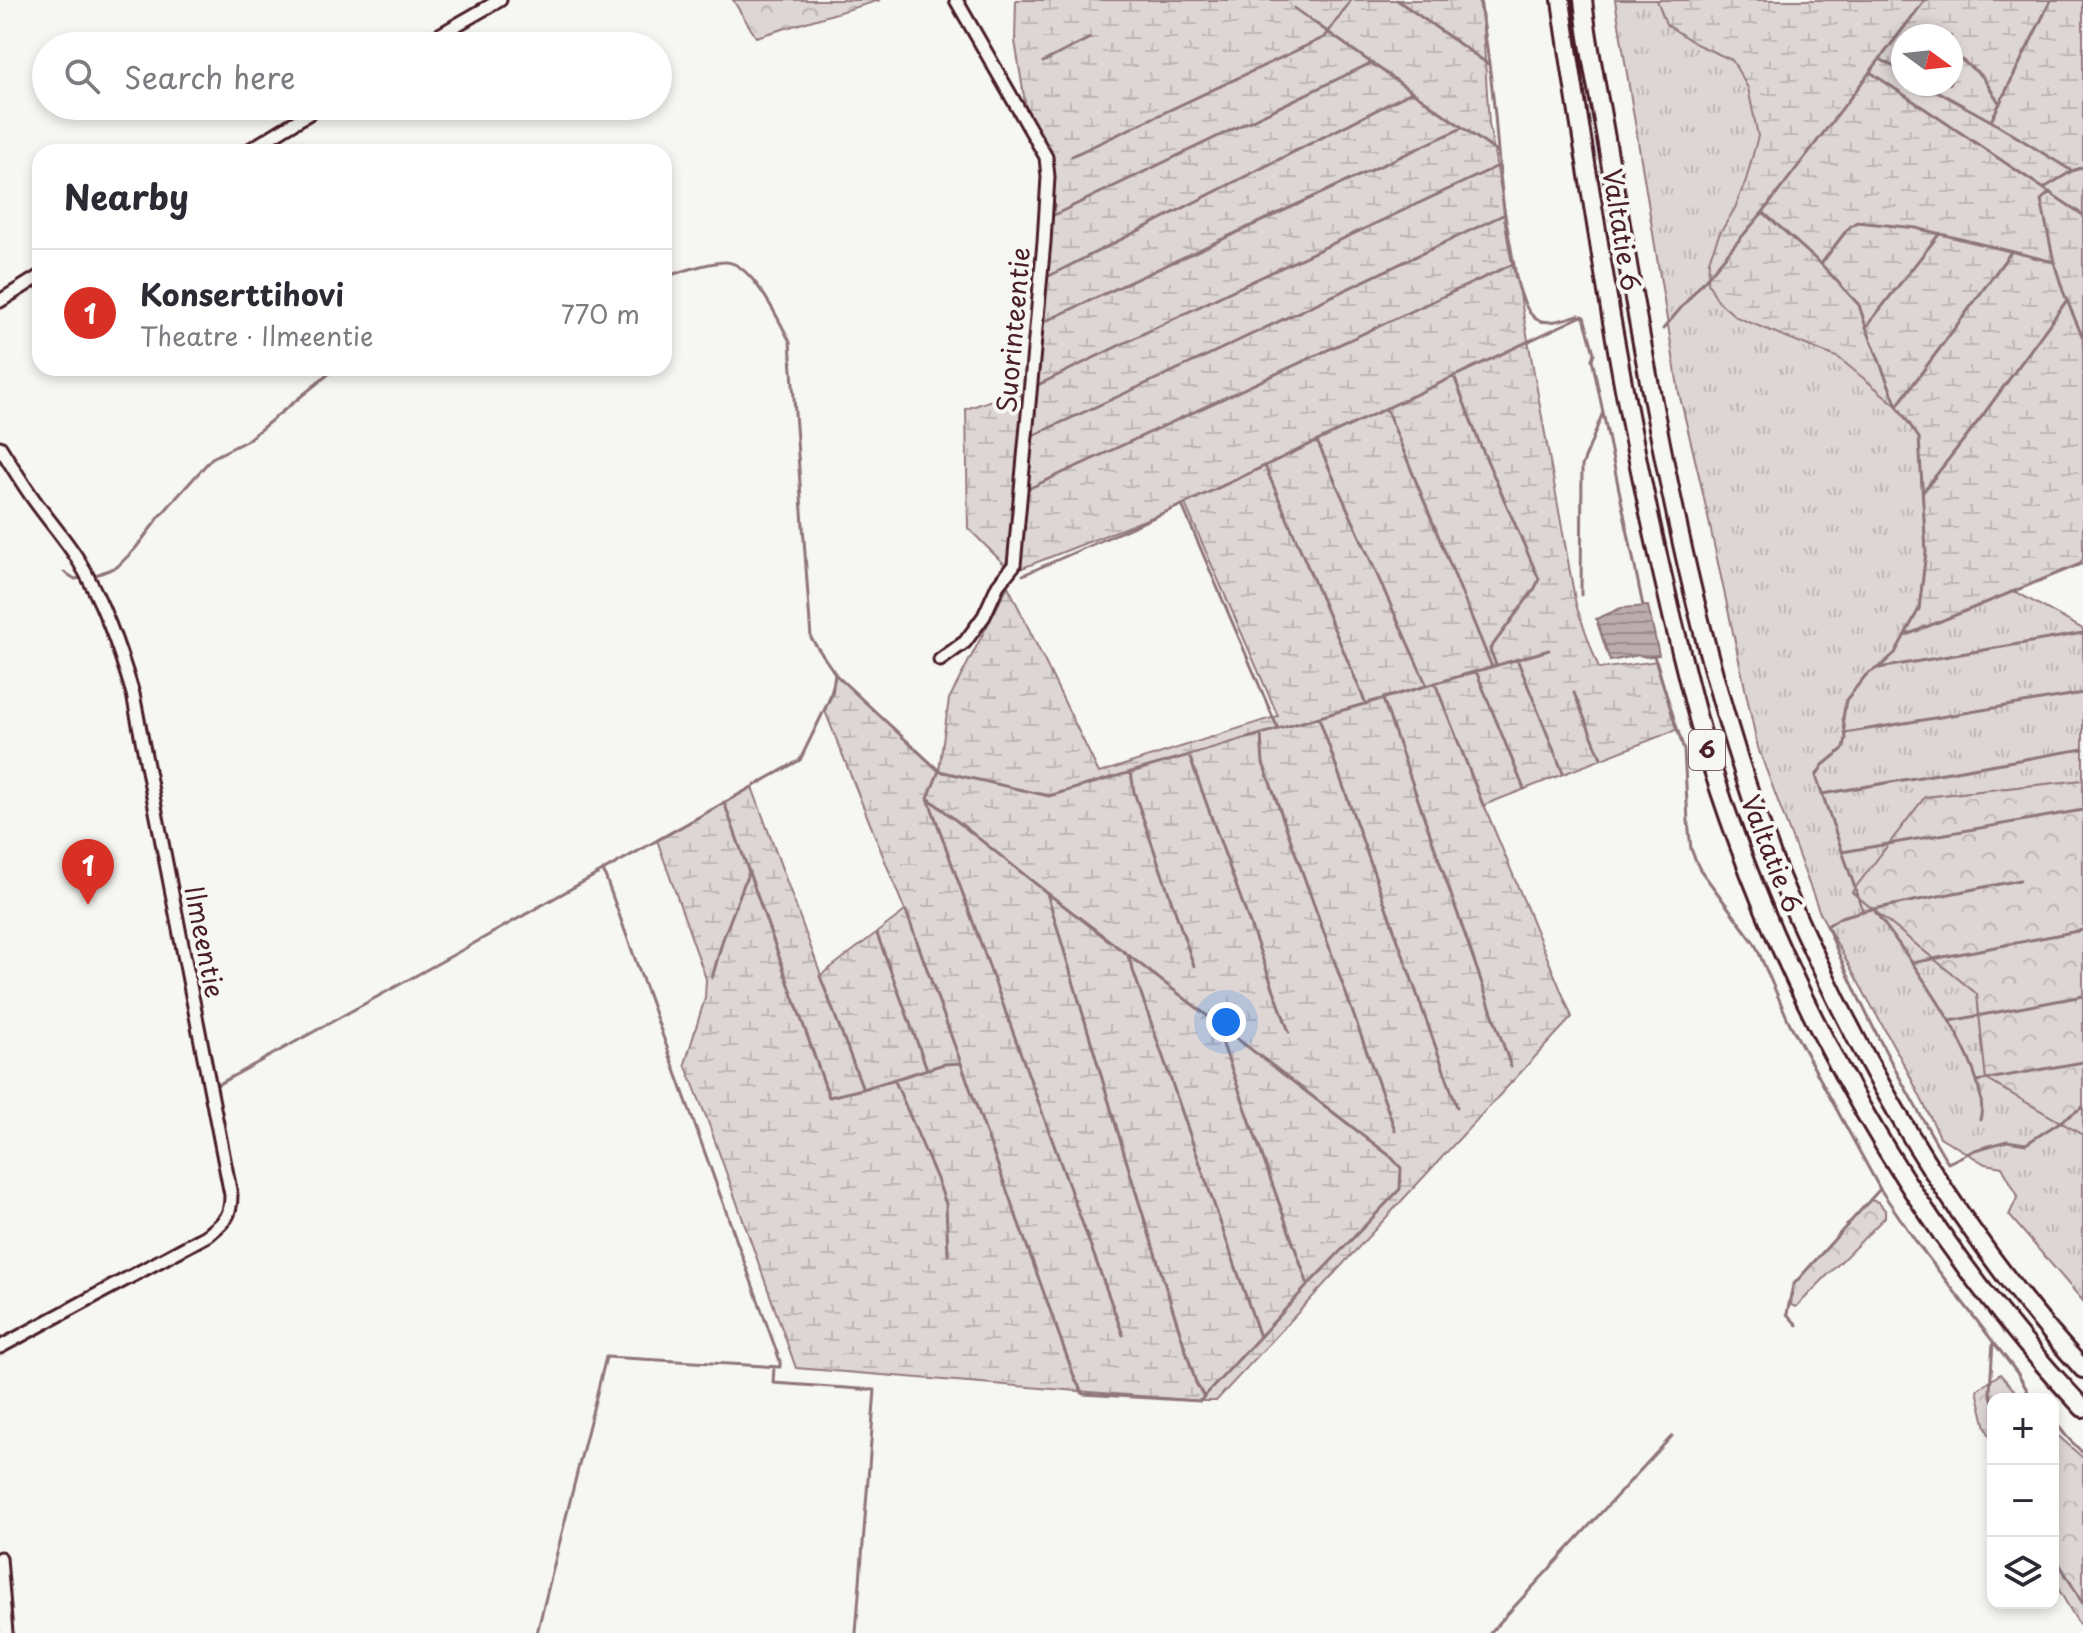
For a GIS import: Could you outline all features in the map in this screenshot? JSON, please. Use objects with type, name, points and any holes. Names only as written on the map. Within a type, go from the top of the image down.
[{"type":"highway","name":"Valtatie 6","points":[[1561,0],[1612,327],[1647,508],[1710,761],[1757,889],[1819,1027],[1879,1140],[1987,1295],[2083,1408]]},
{"type":"highway","name":"Valtatie 6","points":[[1583,0],[1666,476],[1717,687],[1767,844],[1817,960],[1899,1119],[1957,1210],[2003,1273],[2083,1369]]},
{"type":"street","points":[[444,32],[500,0]]},
{"type":"street","name":"Suorinteentie","points":[[940,660],[965,642],[984,616],[998,585],[1014,565],[1048,177],[1046,157],[956,0]]},
{"type":"street","points":[[259,144],[298,120]]},
{"type":"street","points":[[0,301],[32,281]]},
{"type":"street","name":"Ilmeentie","points":[[0,447],[23,485],[78,560],[108,616],[126,669],[231,1195],[231,1212],[208,1235],[0,1347]]},
{"type":"street","points":[[0,1558],[6,1633]]},
{"type":"green space","points":[[733,0],[880,0],[756,37]]},
{"type":"green space","points":[[1016,0],[1479,0],[1489,124],[1576,605],[1599,669],[1657,661],[1676,730],[1484,805],[1572,1017],[1216,1401],[796,1368],[685,1064],[705,998],[706,979],[657,840],[752,787],[821,975],[905,911],[825,711],[836,675],[939,770],[949,699],[1008,586],[1099,773],[1278,716],[1185,504],[1012,572],[968,528],[966,409],[995,399],[1030,393],[1046,157],[1031,139],[1015,41]]},
{"type":"green space","points":[[1615,0],[1881,0],[1896,24],[1891,24],[1891,96],[1905,96],[1958,406],[1976,570],[2083,629],[2083,780],[1925,797],[1852,892],[1977,994],[1986,1079],[2083,1135],[2083,1301],[2009,1215],[2018,1196],[2002,1167],[1985,1164],[1940,1137],[1907,1070],[1820,913],[1758,748],[1679,393]]},
{"type":"green space","points":[[1657,0],[2083,0],[2083,559],[2078,565],[1904,636],[1919,609],[1926,552],[1919,438],[1897,406],[1839,358],[1736,317],[1718,301],[1708,283],[1709,260],[1735,208],[1758,136],[1748,88],[1732,60],[1696,44],[1666,24]]},
{"type":"green space","points":[[2083,780],[2083,1135],[1986,1079],[1977,994],[1852,892],[1925,797]]},
{"type":"green space","points":[[1870,1200],[1878,1202],[1885,1210],[1885,1217],[1796,1307],[1791,1305],[1793,1285]]},
{"type":"green space","points":[[2000,1374],[2017,1393],[1987,1393],[1987,1430],[1986,1428],[1977,1390]]},
{"type":"green space","points":[[2059,1436],[2083,1458],[2083,1631],[2059,1590]]},
{"type":"shaded area","points":[[1648,606],[1659,655],[1639,655],[1610,661],[1596,619],[1621,608]]},
{"type":"waterway","points":[[1072,156],[1325,37],[1351,0]]},
{"type":"waterway","points":[[1397,0],[1488,64]]},
{"type":"waterway","points":[[1480,0],[1506,225],[1519,287],[1527,309],[1538,320],[1554,321],[1579,315]]},
{"type":"waterway","points":[[1663,329],[1763,212],[1925,0]]},
{"type":"waterway","points":[[1991,121],[2051,0]]},
{"type":"waterway","points":[[1294,8],[1497,152]]},
{"type":"waterway","points":[[1043,62],[1090,38]]},
{"type":"waterway","points":[[1880,59],[1891,65]]},
{"type":"waterway","points":[[1963,61],[1982,76],[2000,104]]},
{"type":"waterway","points":[[1054,215],[1371,63]]},
{"type":"waterway","points":[[1870,72],[2083,215]]},
{"type":"waterway","points":[[1049,276],[1412,92]]},
{"type":"waterway","points":[[1946,96],[2072,171]]},
{"type":"waterway","points":[[1046,321],[1462,128]]},
{"type":"waterway","points":[[1040,384],[1498,166]]},
{"type":"waterway","points":[[2044,188],[2083,167]]},
{"type":"waterway","points":[[2050,192],[2041,200],[2054,262],[2083,338]]},
{"type":"waterway","points":[[1763,212],[1821,264],[1859,305],[1897,406],[1919,438],[1926,552],[1919,609],[1895,653],[1866,675],[1846,700],[1844,748],[1823,765],[1816,776],[1863,911]]},
{"type":"waterway","points":[[1034,435],[1505,214]]},
{"type":"waterway","points":[[1821,264],[1849,227],[1857,222],[1916,228],[2054,262]]},
{"type":"waterway","points":[[1866,327],[1940,233]]},
{"type":"waterway","points":[[1897,406],[2011,252]]},
{"type":"waterway","points":[[672,275],[710,264],[735,264],[745,271],[772,308],[790,342],[811,638],[836,675],[939,771],[1049,796],[1549,650]]},
{"type":"waterway","points":[[1030,488],[1513,264]]},
{"type":"waterway","points":[[1923,492],[2067,300]]},
{"type":"waterway","points":[[1582,316],[1594,353],[1592,359],[1643,606]]},
{"type":"waterway","points":[[1023,575],[1182,505],[1582,316]]},
{"type":"waterway","points":[[93,576],[117,567],[212,458],[246,441],[326,376]]},
{"type":"waterway","points":[[1454,376],[1479,442],[1539,579],[1490,649],[1496,665]]},
{"type":"waterway","points":[[1386,408],[1492,667]]},
{"type":"waterway","points":[[1581,595],[1582,466],[1603,412]]},
{"type":"waterway","points":[[1317,441],[1427,686]]},
{"type":"waterway","points":[[1265,466],[1366,704]]},
{"type":"waterway","points":[[1182,505],[1278,729]]},
{"type":"waterway","points":[[1904,636],[2083,563]]},
{"type":"waterway","points":[[64,572],[75,579],[85,577]]},
{"type":"waterway","points":[[1879,668],[2083,633]]},
{"type":"waterway","points":[[1654,656],[1684,750],[1691,849],[1699,868],[1755,944],[1789,1022],[1880,1189],[1917,1243],[2018,1374],[2029,1393]]},
{"type":"waterway","points":[[1517,659],[1563,773]]},
{"type":"waterway","points":[[1476,671],[1524,789]]},
{"type":"waterway","points":[[217,1085],[800,760],[832,694],[835,673]]},
{"type":"waterway","points":[[1435,683],[1483,805]]},
{"type":"waterway","points":[[1574,693],[1601,758]]},
{"type":"waterway","points":[[1845,733],[2083,693]]},
{"type":"waterway","points":[[1383,699],[1511,1067]]},
{"type":"waterway","points":[[1319,718],[1457,1107]]},
{"type":"waterway","points":[[1261,735],[1263,763],[1395,1130]]},
{"type":"waterway","points":[[1822,794],[2083,749]]},
{"type":"waterway","points":[[1189,755],[1289,1032]]},
{"type":"waterway","points":[[939,771],[928,798],[1123,1335]]},
{"type":"waterway","points":[[1131,772],[1134,792],[1194,966]]},
{"type":"waterway","points":[[906,911],[1083,1394],[1200,1401],[1400,1189],[1401,1168],[1390,1156],[928,798]]},
{"type":"waterway","points":[[724,802],[829,1097],[944,1064],[960,1063]]},
{"type":"waterway","points":[[1842,852],[2083,810]]},
{"type":"waterway","points":[[537,1633],[606,1357],[780,1367],[603,870]]},
{"type":"waterway","points":[[712,978],[749,871]]},
{"type":"waterway","points":[[2020,880],[1863,911],[1841,917],[1827,926],[1883,1046],[1948,1163],[1975,1150],[2007,1141],[2026,1144],[2083,1107]]},
{"type":"waterway","points":[[1047,893],[1133,1183],[1196,1383],[1204,1397]]},
{"type":"waterway","points":[[1874,910],[1925,981],[1961,1042],[1981,1098],[1980,1120]]},
{"type":"waterway","points":[[1912,963],[2083,930]]},
{"type":"waterway","points":[[877,934],[927,1069]]},
{"type":"waterway","points":[[1128,956],[1260,1337]]},
{"type":"waterway","points":[[820,976],[863,1089]]},
{"type":"waterway","points":[[1950,1021],[2083,996]]},
{"type":"waterway","points":[[1222,1027],[1221,1039],[1308,1285]]},
{"type":"waterway","points":[[1977,1081],[2083,1062]]},
{"type":"waterway","points":[[894,1079],[946,1204],[948,1255]]},
{"type":"waterway","points":[[1797,1325],[1787,1314],[1793,1285],[1880,1189]]},
{"type":"waterway","points":[[1990,1393],[1993,1341]]},
{"type":"waterway","points":[[774,1367],[773,1383],[875,1390],[856,1633]]},
{"type":"waterway","points":[[2059,1427],[2083,1453]]},
{"type":"waterway","points":[[1490,1633],[1672,1436]]},
{"type":"waterway","points":[[2059,1563],[2083,1604]]},
{"type":"place","name":"Konserttihovi","points":[[88,905]]}]
